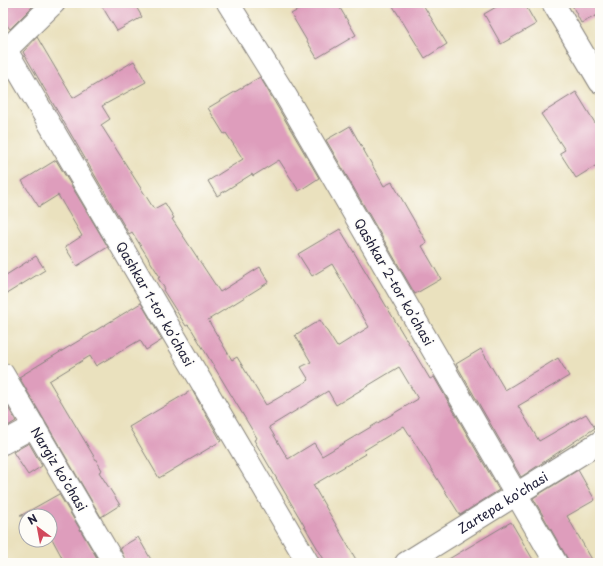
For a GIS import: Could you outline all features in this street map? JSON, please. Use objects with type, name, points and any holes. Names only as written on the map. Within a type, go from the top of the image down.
[{"type":"street","points":[[4,48],[54,3]]},
{"type":"street","name":"Qashkar 2-tor koʼchasi","points":[[228,3],[290,102],[556,563]]},
{"type":"street","points":[[553,3],[600,82]]},
{"type":"street","name":"Qashkar 1-tor koʼchasi","points":[[4,48],[308,563]]},
{"type":"street","name":"Nargiz koʻchasi","points":[[3,374],[114,563]]},
{"type":"street","points":[[3,443],[34,426]]},
{"type":"street","name":"Zartepa ko'chasi","points":[[406,563],[600,442]]},
{"type":"building","points":[[3,3],[36,3],[10,29],[3,20]]},
{"type":"building","points":[[100,3],[134,3],[142,17],[117,31]]},
{"type":"building","points":[[310,3],[337,3],[356,35],[317,58],[291,14]]},
{"type":"building","points":[[391,3],[422,3],[447,44],[425,58]]},
{"type":"building","points":[[503,3],[524,3],[536,24],[501,44],[484,14]]},
{"type":"building","points":[[571,3],[600,3],[600,14],[581,23]]},
{"type":"building","points":[[37,37],[73,98],[134,61],[146,82],[102,106],[110,119],[101,125],[154,209],[165,203],[174,218],[172,219],[220,292],[260,267],[269,282],[208,320],[232,360],[237,357],[266,405],[309,380],[301,367],[311,362],[295,335],[320,320],[337,347],[369,327],[332,264],[312,276],[298,254],[340,229],[430,379],[434,377],[499,490],[460,515],[404,426],[363,451],[366,454],[313,485],[358,563],[326,563],[254,440],[257,438],[192,330],[188,325],[186,326],[163,290],[165,289],[158,278],[160,277],[132,232],[129,234],[23,52]],"holes":[[[399,367],[418,399],[322,456],[314,443],[288,459],[269,427],[328,391],[336,405]]]},
{"type":"building","points":[[260,77],[319,178],[299,191],[279,160],[253,176],[252,174],[217,196],[208,181],[243,159],[226,133],[224,134],[208,108]]},
{"type":"building","points":[[576,92],[600,131],[600,163],[576,178],[560,153],[565,150],[541,114]]},
{"type":"building","points":[[350,126],[384,186],[392,182],[427,243],[422,246],[441,279],[415,294],[326,140]]},
{"type":"building","points":[[56,160],[108,247],[77,266],[65,247],[82,236],[58,195],[39,207],[22,181]]},
{"type":"building","points":[[36,256],[45,270],[3,296],[3,277]]},
{"type":"building","points":[[141,303],[162,340],[146,350],[140,340],[96,366],[90,356],[49,381],[102,470],[99,472],[120,505],[101,517],[19,377]]},
{"type":"building","points":[[481,349],[505,390],[558,358],[569,376],[518,406],[539,441],[586,414],[595,428],[521,477],[456,364]]},
{"type":"building","points":[[192,390],[221,441],[159,478],[129,427]]},
{"type":"building","points":[[3,399],[16,421],[3,429]]},
{"type":"building","points":[[29,443],[42,466],[28,475],[13,452]]},
{"type":"building","points":[[578,470],[595,500],[567,516],[594,563],[570,563],[533,498]]},
{"type":"building","points":[[59,494],[100,563],[65,563],[57,548],[58,508],[34,508]]},
{"type":"building","points":[[511,522],[535,563],[442,563]]},
{"type":"building","points":[[138,537],[153,563],[126,563],[120,548]]}]
